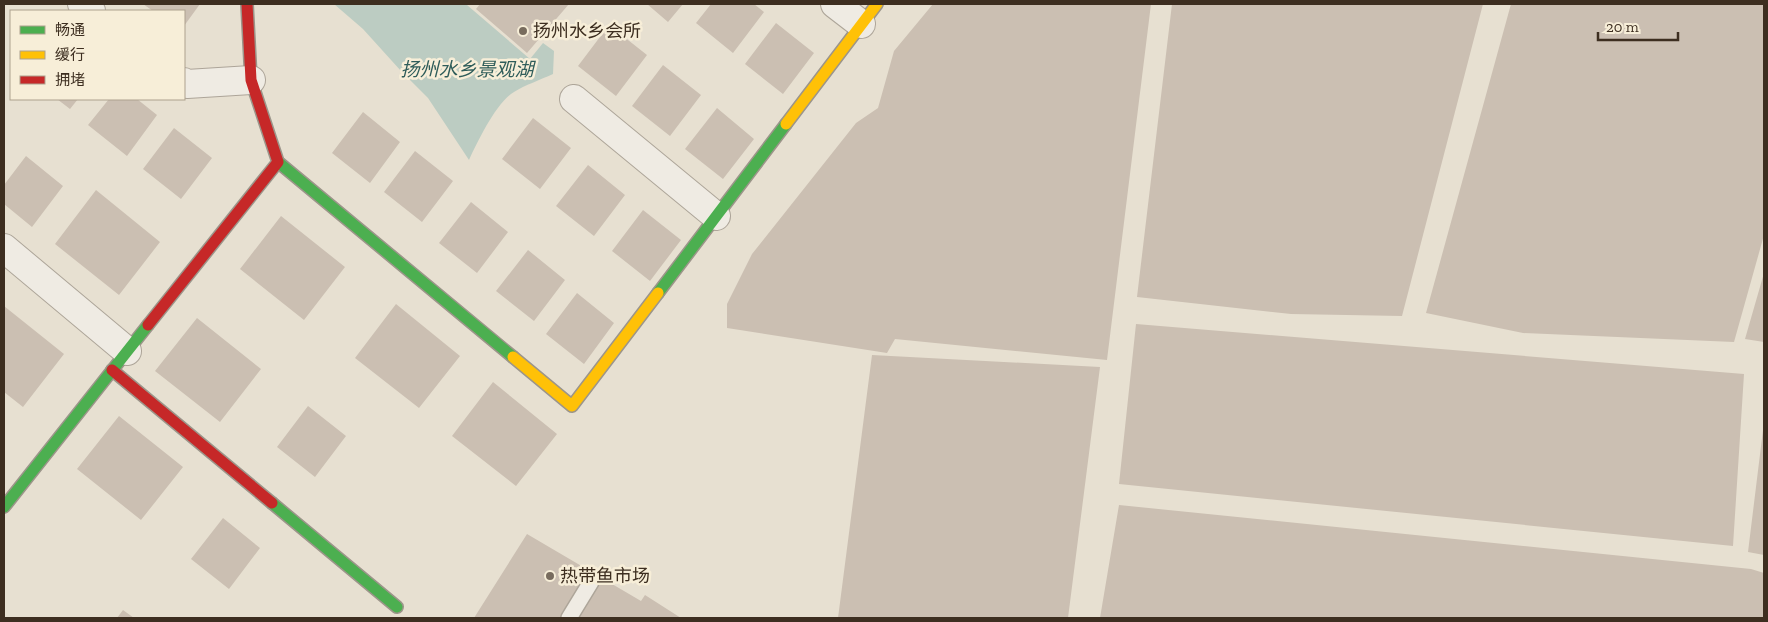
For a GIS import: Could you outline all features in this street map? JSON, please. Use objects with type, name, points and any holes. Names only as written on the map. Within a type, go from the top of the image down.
[{"type":"street","points":[[247,4],[251,80],[278,162],[572,406],[869,14],[836,4]]},
{"type":"street","points":[[185,83],[251,80]]},
{"type":"street","points":[[574,100],[716,216]]},
{"type":"street","points":[[4,507],[278,162]]},
{"type":"street","points":[[4,248],[120,361],[397,607]]},
{"type":"lane","points":[[569,618],[591,582]]},
{"type":"water","name":"扬州水乡景观湖","points":[[334,4],[467,4],[530,59],[543,43],[554,51],[553,74],[523,87],[507,97],[494,113],[469,160],[428,98],[363,29]]},
{"type":"building","points":[[143,4],[200,4],[185,25],[185,10],[152,10]]},
{"type":"building","name":"扬州水乡会所","points":[[480,4],[569,4],[527,53],[476,9]]},
{"type":"building","name":"扬州水乡会所","points":[[647,4],[683,4],[668,22]]},
{"type":"building","points":[[711,4],[754,4],[764,12],[733,53],[696,23]]},
{"type":"building","points":[[933,4],[1151,4],[1107,360],[895,339],[887,353],[727,328],[727,304],[752,254],[856,123],[878,108],[894,51]]},
{"type":"building","points":[[1172,4],[1483,4],[1402,316],[1291,314],[1137,297]]},
{"type":"building","points":[[1511,4],[1764,4],[1764,235],[1734,342],[1523,333],[1426,313]]},
{"type":"building","points":[[776,23],[814,53],[783,94],[745,64]]},
{"type":"building","points":[[609,25],[647,55],[616,96],[578,66]]},
{"type":"building","points":[[663,65],[701,95],[670,136],[632,106]]},
{"type":"building","points":[[58,100],[77,100],[70,109]]},
{"type":"building","points":[[108,100],[138,100],[157,115],[127,156],[88,125]]},
{"type":"building","points":[[717,108],[754,139],[723,179],[685,149]]},
{"type":"building","points":[[363,112],[400,142],[370,183],[332,153]]},
{"type":"building","points":[[533,118],[571,148],[540,189],[502,159]]},
{"type":"building","points":[[174,128],[212,158],[181,199],[143,169]]},
{"type":"building","points":[[415,151],[453,181],[422,222],[384,192]]},
{"type":"building","points":[[26,156],[63,186],[32,227],[4,204],[4,185]]},
{"type":"building","points":[[588,165],[625,195],[594,236],[556,206]]},
{"type":"building","points":[[96,190],[160,242],[119,295],[55,244]]},
{"type":"building","points":[[471,202],[508,232],[477,273],[439,243]]},
{"type":"building","points":[[643,210],[681,240],[650,281],[612,251]]},
{"type":"building","points":[[281,216],[345,267],[304,320],[240,269]]},
{"type":"building","points":[[528,250],[565,280],[534,321],[496,291]]},
{"type":"building","points":[[1764,273],[1764,342],[1745,339]]},
{"type":"building","points":[[577,293],[614,323],[584,364],[546,334]]},
{"type":"building","points":[[396,304],[460,356],[419,408],[355,358]]},
{"type":"building","points":[[4,306],[64,354],[23,407],[4,392]]},
{"type":"building","points":[[197,318],[261,369],[220,422],[155,371]]},
{"type":"building","points":[[1136,324],[1744,374],[1733,546],[1119,484]]},
{"type":"building","points":[[872,355],[1100,367],[1068,618],[838,618]]},
{"type":"building","points":[[493,382],[557,434],[516,486],[452,436]]},
{"type":"building","points":[[308,406],[346,436],[315,477],[277,447]]},
{"type":"building","points":[[119,416],[183,467],[141,520],[77,469]]},
{"type":"building","points":[[1764,430],[1764,555],[1748,552]]},
{"type":"building","points":[[1119,505],[1751,569],[1764,573],[1764,618],[1100,618]]},
{"type":"building","points":[[223,518],[260,548],[229,589],[191,559]]},
{"type":"building","name":"热带鱼市场","points":[[527,534],[641,601],[645,595],[681,618],[474,618]]},
{"type":"building","points":[[123,610],[134,618],[117,618]]},
{"type":"traffic: fast","points":[[658,293],[786,124]]},
{"type":"traffic: fast","points":[[278,162],[513,357]]},
{"type":"traffic: fast","points":[[4,507],[148,325]]},
{"type":"traffic: fast","points":[[272,503],[397,607]]},
{"type":"traffic: slow","points":[[786,124],[877,4]]},
{"type":"traffic: slow","points":[[513,357],[572,406],[658,293]]},
{"type":"traffic: jam","points":[[148,325],[278,162],[251,80],[247,4]]},
{"type":"traffic: jam","points":[[112,370],[272,503]]},
{"type":"place","name":"扬州水乡会所","points":[[523,31]]},
{"type":"place","name":"热带鱼市场","points":[[550,576]]}]
